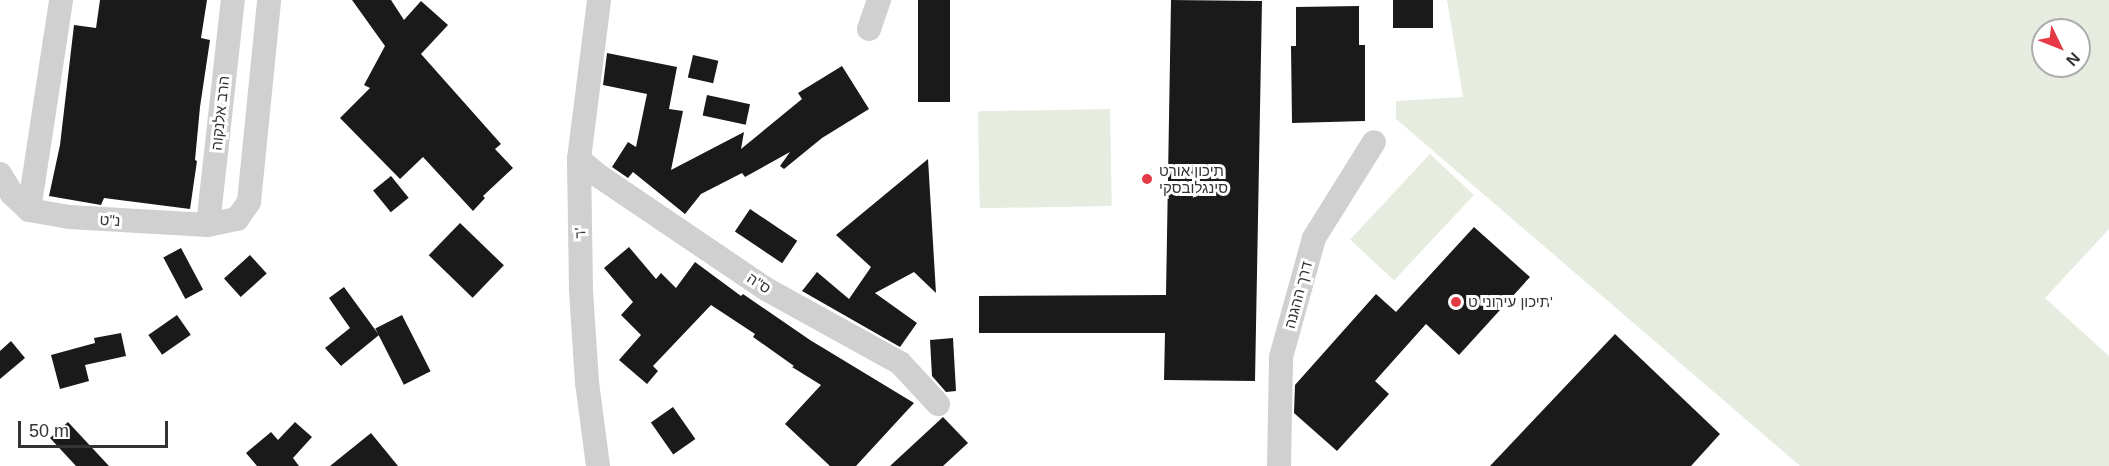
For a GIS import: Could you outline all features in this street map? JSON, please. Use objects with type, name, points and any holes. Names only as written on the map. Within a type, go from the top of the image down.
[{"type":"street","points":[[29,210],[61,0]]},
{"type":"street","name":"הרב אלנקוה","points":[[208,225],[233,0]]},
{"type":"street","name":"נ\"ט","points":[[29,210],[69,217],[208,225],[237,219],[249,202],[269,0]]},
{"type":"street","name":"ד'","points":[[598,466],[587,383],[581,289],[579,159],[599,0]]},
{"type":"street","points":[[870,29],[879,0]]},
{"type":"street","name":"דרך ההגנה","points":[[1279,466],[1281,357],[1314,238],[1374,142]]},
{"type":"street","name":"ס\"ה","points":[[579,159],[596,174],[766,289],[900,363],[938,404]]},
{"type":"street","points":[[0,174],[12,194],[29,210]]},
{"type":"shaded area","points":[[1447,0],[2109,0],[2109,229],[2045,298],[2109,356],[2109,466],[1800,466],[1396,119],[1396,101],[1463,97]]},
{"type":"shaded area","points":[[1110,109],[1112,206],[980,208],[978,111]]},
{"type":"shaded area","points":[[1430,154],[1474,195],[1394,280],[1350,240]]},
{"type":"building","points":[[100,0],[207,0],[201,38],[210,40],[200,107],[195,160],[197,161],[190,209],[104,198],[101,205],[49,196],[60,145],[74,25],[96,28]]},
{"type":"building","points":[[352,0],[391,0],[404,20],[421,1],[448,25],[421,54],[501,144],[495,149],[513,168],[483,196],[485,198],[473,211],[423,157],[400,179],[340,118],[370,88],[364,85],[385,46]]},
{"type":"building","points":[[918,0],[950,0],[950,102],[918,102]]},
{"type":"building","points":[[1171,0],[1262,1],[1255,381],[1164,380],[1165,333],[979,333],[979,296],[1166,295]]},
{"type":"building","points":[[1393,0],[1433,0],[1433,28],[1393,28]]},
{"type":"building","points":[[1359,6],[1359,45],[1365,45],[1365,121],[1292,123],[1291,46],[1296,46],[1296,7]]},
{"type":"building","points":[[607,53],[677,67],[669,109],[683,111],[671,170],[744,132],[741,149],[802,99],[798,93],[842,66],[869,109],[822,138],[784,169],[780,166],[790,152],[745,177],[742,173],[701,194],[685,214],[633,172],[628,178],[612,167],[628,142],[636,147],[647,94],[603,85]]},
{"type":"building","points":[[693,55],[718,61],[713,83],[688,77]]},
{"type":"building","points":[[707,95],[750,104],[746,125],[703,116]]},
{"type":"building","points":[[928,159],[936,293],[914,272],[875,293],[917,323],[900,347],[802,291],[817,272],[849,299],[871,267],[836,235]]},
{"type":"building","points":[[391,176],[409,198],[391,212],[373,190]]},
{"type":"building","points":[[750,209],[797,241],[782,263],[735,231]]},
{"type":"building","points":[[460,223],[504,265],[473,298],[429,255]]},
{"type":"building","points":[[1474,227],[1530,277],[1459,355],[1426,324],[1375,381],[1389,394],[1337,451],[1294,413],[1295,385],[1376,294],[1396,312]]},
{"type":"building","points":[[629,247],[656,279],[661,273],[676,288],[695,262],[741,296],[743,294],[810,340],[914,403],[856,466],[830,466],[785,424],[821,385],[792,367],[794,366],[753,337],[755,334],[711,305],[653,366],[658,371],[647,384],[619,360],[641,335],[621,315],[633,302],[604,268]]},
{"type":"building","points":[[181,248],[203,289],[185,299],[163,257]]},
{"type":"building","points":[[250,255],[267,274],[241,297],[224,278]]},
{"type":"building","points":[[344,287],[379,335],[341,366],[325,348],[350,328],[329,298]]},
{"type":"building","points":[[177,315],[191,335],[162,355],[148,335]]},
{"type":"building","points":[[402,315],[431,371],[404,385],[375,329]]},
{"type":"building","points":[[121,333],[126,356],[85,365],[89,381],[60,389],[51,355],[95,343],[94,338]]},
{"type":"building","points":[[1615,334],[1720,434],[1691,466],[1490,466]]},
{"type":"building","points":[[953,338],[956,391],[946,392],[932,376],[930,340]]},
{"type":"building","points":[[11,341],[25,358],[0,379],[0,351]]},
{"type":"building","points":[[673,407],[695,439],[673,454],[651,422]]},
{"type":"building","points":[[943,417],[968,443],[943,466],[890,466]]},
{"type":"building","points":[[68,422],[109,466],[76,466],[50,438]]},
{"type":"building","points":[[295,422],[312,437],[293,458],[299,466],[257,466],[246,453],[271,432],[278,440]]},
{"type":"building","points":[[371,433],[398,466],[330,466]]},
{"type":"place","name":"תיכון אורט סינגלובסקי","points":[[1147,179]]},
{"type":"place","name":"תיכון עירוני ט'","points":[[1456,302]]}]
